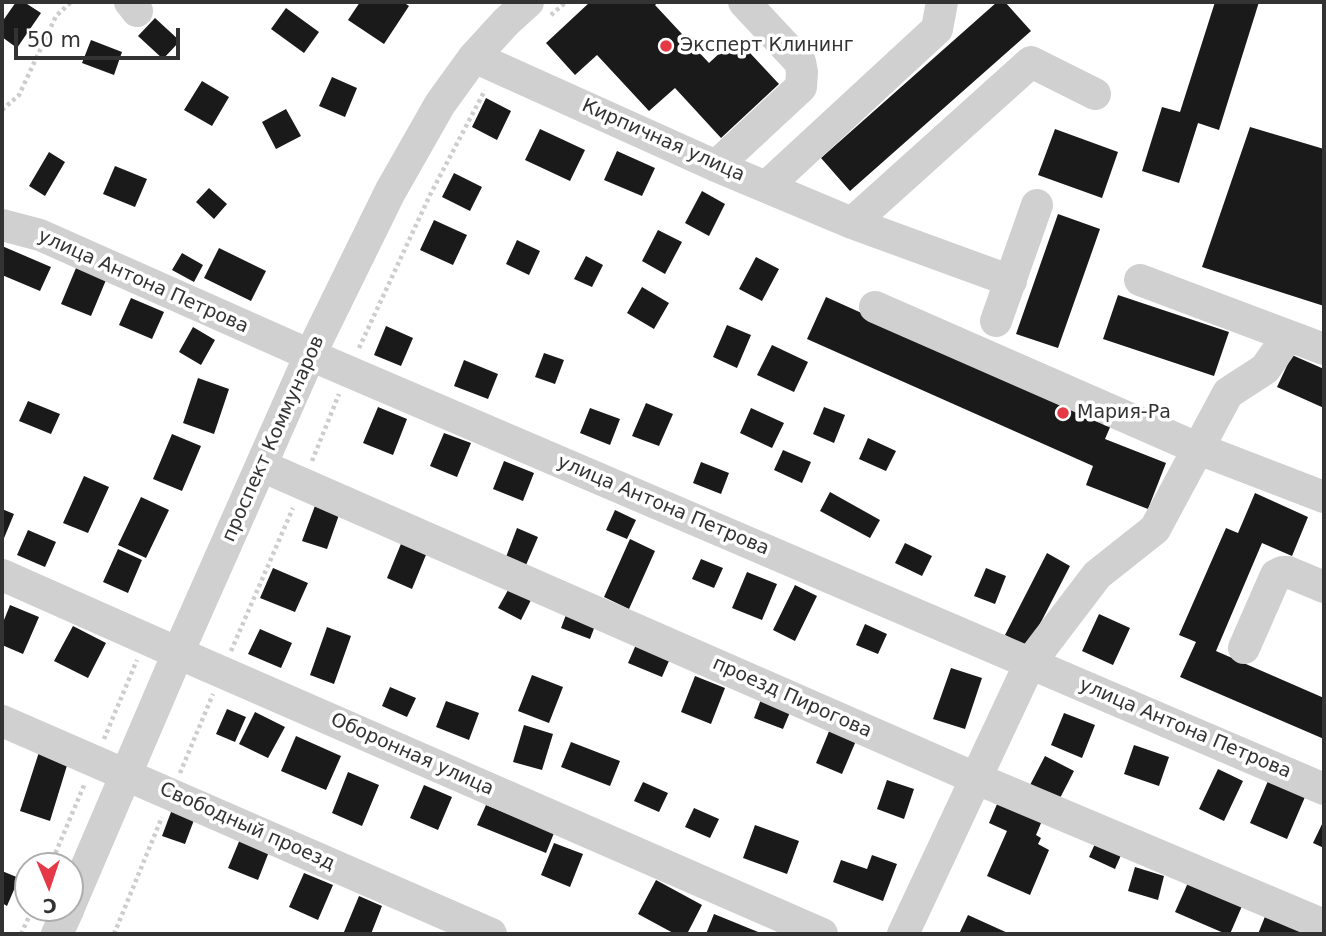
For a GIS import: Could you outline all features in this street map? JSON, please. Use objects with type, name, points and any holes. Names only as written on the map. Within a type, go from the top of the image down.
[{"type":"street","points":[[716,166],[801,87],[800,62],[744,2]]},
{"type":"street","points":[[767,186],[937,29],[942,2]]},
{"type":"street","name":"проспект Коммунаров","points":[[84,872],[310,355],[390,192],[440,104],[474,57],[506,22],[536,13]]},
{"type":"street","name":"Кирпичная улица","points":[[474,57],[716,166],[852,223],[1011,281]]},
{"type":"street","points":[[852,223],[1031,62],[1096,94]]},
{"type":"street","points":[[996,321],[1037,205]]},
{"type":"street","name":"улица Антона Петрова","points":[[2,225],[40,235],[310,355],[1324,789]]},
{"type":"street","points":[[1140,280],[1324,349]]},
{"type":"street","points":[[875,307],[1199,449],[1324,497]]},
{"type":"street","points":[[903,934],[1030,663],[1097,575],[1156,529],[1228,393],[1265,369],[1287,336]]},
{"type":"street","name":"проезд Пирогова","points":[[262,466],[975,778],[1324,926]]},
{"type":"street","points":[[1244,648],[1276,575],[1288,572],[1322,577]]},
{"type":"street","name":"Оборонная улица","points":[[2,575],[822,934]]},
{"type":"street","name":"Свободный проезд","points":[[2,721],[491,934]]},
{"type":"path","points":[[2,110],[19,95],[56,16],[71,2]]},
{"type":"path","points":[[536,13],[566,2]]},
{"type":"path","points":[[359,348],[430,195],[487,88],[503,69]]},
{"type":"building","points":[[16,2],[24,2],[41,13],[17,48],[2,37],[2,22]]},
{"type":"building","points":[[360,2],[403,2],[409,6],[384,44],[348,20]]},
{"type":"building","points":[[590,2],[659,2],[655,5],[709,63],[736,38],[779,84],[721,138],[675,88],[649,111],[597,55],[575,75],[546,43]]},
{"type":"building","points":[[997,2],[1005,2],[1031,31],[850,191],[821,158]]},
{"type":"building","points":[[1215,2],[1259,2],[1219,130],[1198,123],[1179,183],[1142,171],[1162,107],[1180,112]]},
{"type":"building","points":[[286,8],[319,32],[304,53],[271,29]]},
{"type":"building","points":[[155,18],[180,41],[163,59],[138,36]]},
{"type":"building","points":[[91,40],[122,52],[114,75],[82,63]]},
{"type":"building","points":[[332,77],[357,88],[345,117],[319,106]]},
{"type":"building","points":[[202,81],[229,97],[212,126],[184,110]]},
{"type":"building","points":[[486,98],[511,111],[497,140],[472,127]]},
{"type":"building","points":[[286,109],[301,136],[276,149],[262,122]]},
{"type":"building","points":[[1250,127],[1324,149],[1324,306],[1202,267]]},
{"type":"building","points":[[540,129],[585,150],[570,181],[525,160]]},
{"type":"building","points":[[1055,129],[1118,152],[1102,198],[1038,175]]},
{"type":"building","points":[[617,151],[655,168],[642,196],[604,180]]},
{"type":"building","points":[[49,152],[65,162],[45,196],[29,186]]},
{"type":"building","points":[[115,166],[147,179],[135,207],[103,194]]},
{"type":"building","points":[[454,173],[482,187],[470,211],[442,197]]},
{"type":"building","points":[[209,188],[227,204],[214,219],[196,202]]},
{"type":"building","points":[[702,191],[725,204],[709,236],[685,223]]},
{"type":"building","points":[[1058,214],[1100,229],[1058,348],[1016,334]]},
{"type":"building","points":[[434,220],[467,235],[453,265],[420,250]]},
{"type":"building","points":[[658,230],[682,242],[665,274],[642,261]]},
{"type":"building","points":[[517,240],[540,251],[529,275],[506,264]]},
{"type":"building","points":[[2,246],[51,267],[40,291],[2,275]]},
{"type":"building","points":[[219,248],[266,271],[251,301],[204,278]]},
{"type":"building","points":[[182,253],[203,265],[194,282],[172,270]]},
{"type":"building","points":[[586,256],[603,265],[592,287],[574,279]]},
{"type":"building","points":[[756,257],[779,269],[762,301],[739,289]]},
{"type":"building","points":[[76,268],[106,280],[91,316],[61,304]]},
{"type":"building","points":[[642,287],[669,303],[654,329],[627,313]]},
{"type":"building","points":[[1118,295],[1229,332],[1214,376],[1103,339]]},
{"type":"building","points":[[826,297],[1111,425],[1105,439],[1166,463],[1148,509],[1086,485],[1093,466],[807,339]]},
{"type":"building","points":[[131,298],[164,312],[152,339],[119,325]]},
{"type":"building","points":[[727,325],[751,335],[737,368],[713,357]]},
{"type":"building","points":[[386,326],[413,338],[401,366],[374,355]]},
{"type":"building","points":[[193,327],[215,340],[201,365],[179,352]]},
{"type":"building","points":[[772,345],[808,362],[794,392],[757,375]]},
{"type":"building","points":[[544,353],[564,360],[555,384],[535,377]]},
{"type":"building","points":[[1292,355],[1324,369],[1324,408],[1277,387]]},
{"type":"building","points":[[464,360],[498,374],[488,399],[454,386]]},
{"type":"building","points":[[198,378],[229,389],[214,434],[183,423]]},
{"type":"building","points":[[28,401],[60,414],[51,434],[19,421]]},
{"type":"building","points":[[646,403],[673,414],[659,446],[632,436]]},
{"type":"building","points":[[378,407],[407,419],[393,455],[363,443]]},
{"type":"building","points":[[824,407],[845,415],[834,443],[813,434]]},
{"type":"building","points":[[590,408],[620,419],[610,445],[580,433]]},
{"type":"building","points":[[751,408],[784,423],[772,448],[740,433]]},
{"type":"building","points":[[444,433],[471,443],[457,477],[430,466]]},
{"type":"building","points":[[172,434],[201,446],[182,491],[153,479]]},
{"type":"building","points":[[868,438],[896,451],[886,471],[859,459]]},
{"type":"building","points":[[783,450],[811,462],[802,483],[774,470]]},
{"type":"building","points":[[504,461],[534,473],[523,501],[493,489]]},
{"type":"building","points":[[701,462],[729,473],[721,494],[693,483]]},
{"type":"building","points":[[84,476],[109,487],[88,533],[63,523]]},
{"type":"building","points":[[830,492],[880,520],[870,538],[820,511]]},
{"type":"building","points":[[1255,493],[1308,517],[1292,556],[1262,543],[1216,651],[1324,698],[1324,739],[1180,677],[1196,642],[1179,635],[1226,528],[1238,533]]},
{"type":"building","points":[[141,497],[169,510],[146,558],[118,545]]},
{"type":"building","points":[[316,503],[340,512],[327,549],[302,541]]},
{"type":"building","points":[[2,509],[14,514],[2,543]]},
{"type":"building","points":[[615,510],[636,520],[627,539],[606,530]]},
{"type":"building","points":[[517,528],[538,537],[526,565],[506,557]]},
{"type":"building","points":[[28,530],[56,542],[45,567],[17,555]]},
{"type":"building","points":[[403,539],[428,550],[412,589],[387,578]]},
{"type":"building","points":[[630,539],[655,551],[629,609],[604,597]]},
{"type":"building","points":[[905,543],[932,556],[922,576],[895,563]]},
{"type":"building","points":[[118,549],[142,560],[128,593],[103,582]]},
{"type":"building","points":[[1047,553],[1070,566],[1028,647],[1005,635]]},
{"type":"building","points":[[701,559],[723,568],[714,588],[692,579]]},
{"type":"building","points":[[273,568],[308,583],[295,612],[260,598]]},
{"type":"building","points":[[986,568],[1006,576],[995,604],[974,596]]},
{"type":"building","points":[[747,572],[777,584],[762,620],[732,608]]},
{"type":"building","points":[[512,583],[534,594],[521,620],[498,608]]},
{"type":"building","points":[[795,585],[817,596],[795,641],[773,630]]},
{"type":"building","points":[[10,605],[39,617],[23,654],[2,645],[2,625]]},
{"type":"building","points":[[569,607],[598,618],[590,639],[561,628]]},
{"type":"building","points":[[1099,614],[1130,628],[1113,665],[1082,651]]},
{"type":"building","points":[[865,624],[887,634],[878,654],[856,645]]},
{"type":"building","points":[[73,626],[106,643],[88,678],[54,661]]},
{"type":"building","points":[[327,627],[351,636],[334,684],[310,675]]},
{"type":"building","points":[[260,629],[292,643],[281,668],[248,654]]},
{"type":"building","points":[[638,640],[672,654],[662,677],[628,663]]},
{"type":"building","points":[[951,668],[982,678],[965,729],[933,719]]},
{"type":"building","points":[[532,675],[563,687],[549,723],[518,711]]},
{"type":"building","points":[[695,676],[725,688],[711,724],[681,712]]},
{"type":"building","points":[[390,687],[416,698],[407,717],[382,706]]},
{"type":"building","points":[[763,694],[793,705],[783,729],[754,718]]},
{"type":"building","points":[[446,701],[479,713],[469,740],[436,727]]},
{"type":"building","points":[[227,709],[246,717],[235,742],[216,734]]},
{"type":"building","points":[[255,712],[285,727],[268,758],[239,744]]},
{"type":"building","points":[[1064,713],[1095,725],[1082,758],[1051,745]]},
{"type":"building","points":[[832,724],[858,736],[842,774],[816,763]]},
{"type":"building","points":[[524,725],[553,734],[542,770],[513,762]]},
{"type":"building","points":[[296,736],[341,756],[326,790],[281,771]]},
{"type":"building","points":[[571,742],[620,761],[610,786],[561,767]]},
{"type":"building","points":[[1134,745],[1169,757],[1159,786],[1124,774]]},
{"type":"building","points":[[40,749],[69,759],[50,821],[20,811]]},
{"type":"building","points":[[1045,756],[1074,771],[1059,800],[1030,785]]},
{"type":"building","points":[[1218,769],[1243,781],[1224,821],[1199,809]]},
{"type":"building","points":[[348,772],[379,785],[362,826],[332,813]]},
{"type":"building","points":[[887,780],[914,789],[904,819],[877,809]]},
{"type":"building","points":[[1268,781],[1305,797],[1287,839],[1250,823]]},
{"type":"building","points":[[643,782],[668,793],[659,812],[634,801]]},
{"type":"building","points":[[424,785],[452,797],[438,830],[410,818]]},
{"type":"building","points":[[1000,797],[1044,816],[1036,835],[1041,838],[1038,844],[1049,850],[1030,895],[987,876],[1007,831],[989,823]]},
{"type":"building","points":[[174,804],[197,812],[185,844],[162,836]]},
{"type":"building","points":[[486,805],[554,833],[546,853],[477,825]]},
{"type":"building","points":[[694,808],[719,819],[710,838],[685,827]]},
{"type":"building","points":[[1324,820],[1324,848],[1313,843]]},
{"type":"building","points":[[755,825],[799,841],[787,874],[743,858]]},
{"type":"building","points":[[243,832],[272,844],[258,880],[228,868]]},
{"type":"building","points":[[1099,835],[1125,846],[1115,869],[1089,857]]},
{"type":"building","points":[[554,843],[583,854],[570,887],[541,875]]},
{"type":"building","points":[[872,855],[897,864],[883,901],[833,882],[841,860],[867,869]]},
{"type":"building","points":[[1135,867],[1164,876],[1158,900],[1128,891]]},
{"type":"building","points":[[2,871],[14,876],[14,890],[7,906],[2,903]]},
{"type":"building","points":[[304,873],[333,885],[318,920],[289,907]]},
{"type":"building","points":[[1191,876],[1245,899],[1230,934],[1175,912]]},
{"type":"building","points":[[656,880],[702,905],[687,934],[675,934],[638,914]]},
{"type":"building","points":[[359,896],[382,906],[371,934],[344,932]]},
{"type":"building","points":[[1268,909],[1303,924],[1299,934],[1258,934]]},
{"type":"building","points":[[714,914],[763,934],[706,934]]},
{"type":"building","points":[[968,915],[1010,934],[959,934]]},
{"type":"place","name":"Эксперт Клининг","points":[[666,46]]},
{"type":"place","name":"Мария-Ра","points":[[1063,413]]}]
